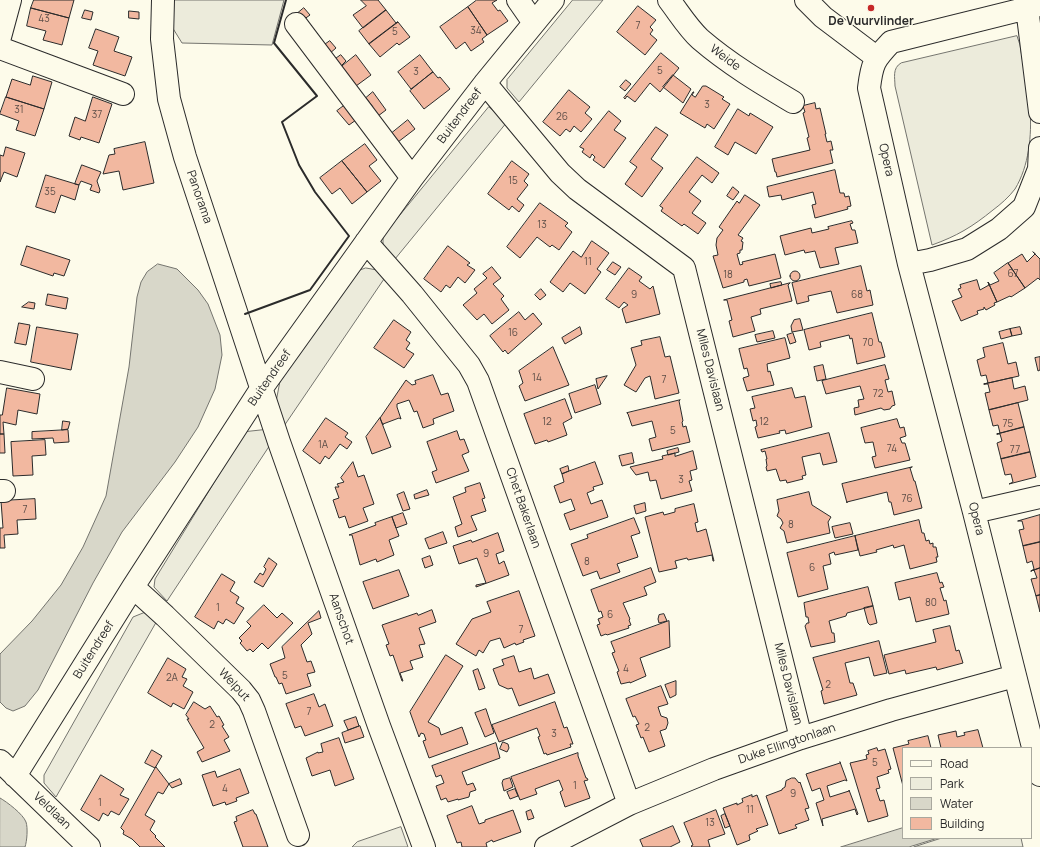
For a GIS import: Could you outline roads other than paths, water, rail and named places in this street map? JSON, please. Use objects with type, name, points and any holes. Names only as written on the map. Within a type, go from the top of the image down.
[{"type":"street","points":[[0,37],[10,0]]},
{"type":"street","name":"Panorama","points":[[163,0],[162,38],[169,99],[185,157],[261,389]]},
{"type":"street","points":[[518,0],[534,23]]},
{"type":"street","name":"Buitendreef","points":[[15,776],[133,587],[261,389],[412,178],[485,83],[553,0]]},
{"type":"street","name":"Weide","points":[[669,0],[686,23],[700,38],[747,75],[793,102]]},
{"type":"street","points":[[806,0],[823,17],[876,57],[892,42],[1033,7],[1040,112]]},
{"type":"street","points":[[296,24],[412,178]]},
{"type":"street","points":[[0,48],[123,94]]},
{"type":"street","name":"Opera","points":[[876,57],[871,71],[869,88],[909,264],[974,512],[1040,775]]},
{"type":"street","name":"Miles Davislaan","points":[[485,83],[560,173],[577,189],[684,268],[802,738]]},
{"type":"street","points":[[909,264],[930,260],[967,249],[999,229],[1024,207],[1039,169],[1040,148]]},
{"type":"street","name":"Chet Bakerlaan","points":[[366,242],[412,294],[469,365],[478,381],[630,804]]},
{"type":"street","points":[[0,372],[33,379]]},
{"type":"street","name":"Aanschot","points":[[261,389],[376,718],[424,847]]},
{"type":"street","points":[[974,512],[1040,497]]},
{"type":"street","name":"Welput","points":[[133,587],[241,690],[249,700],[298,835]]},
{"type":"street","name":"Duke Ellingtonlaan","points":[[546,847],[630,804],[714,769],[802,738],[892,710],[1016,676]]},
{"type":"street","points":[[0,761],[15,776]]},
{"type":"street","name":"Veldlaan","points":[[15,776],[89,847]]},
{"type":"water","points":[[158,264],[177,269],[198,290],[208,304],[220,335],[222,355],[215,389],[198,427],[175,462],[122,532],[93,583],[38,690],[25,706],[13,711],[6,708],[0,702],[0,654],[32,621],[61,585],[83,547],[106,496],[129,367],[137,297],[141,282],[147,272]]},
{"type":"water","points":[[0,798],[11,805],[26,822],[27,834],[25,847],[0,847]]},
{"type":"water","points":[[902,828],[902,839],[935,839],[909,847],[841,847]]},
{"type":"place","name":"De Vuurvlinder","points":[[871,8]]}]
